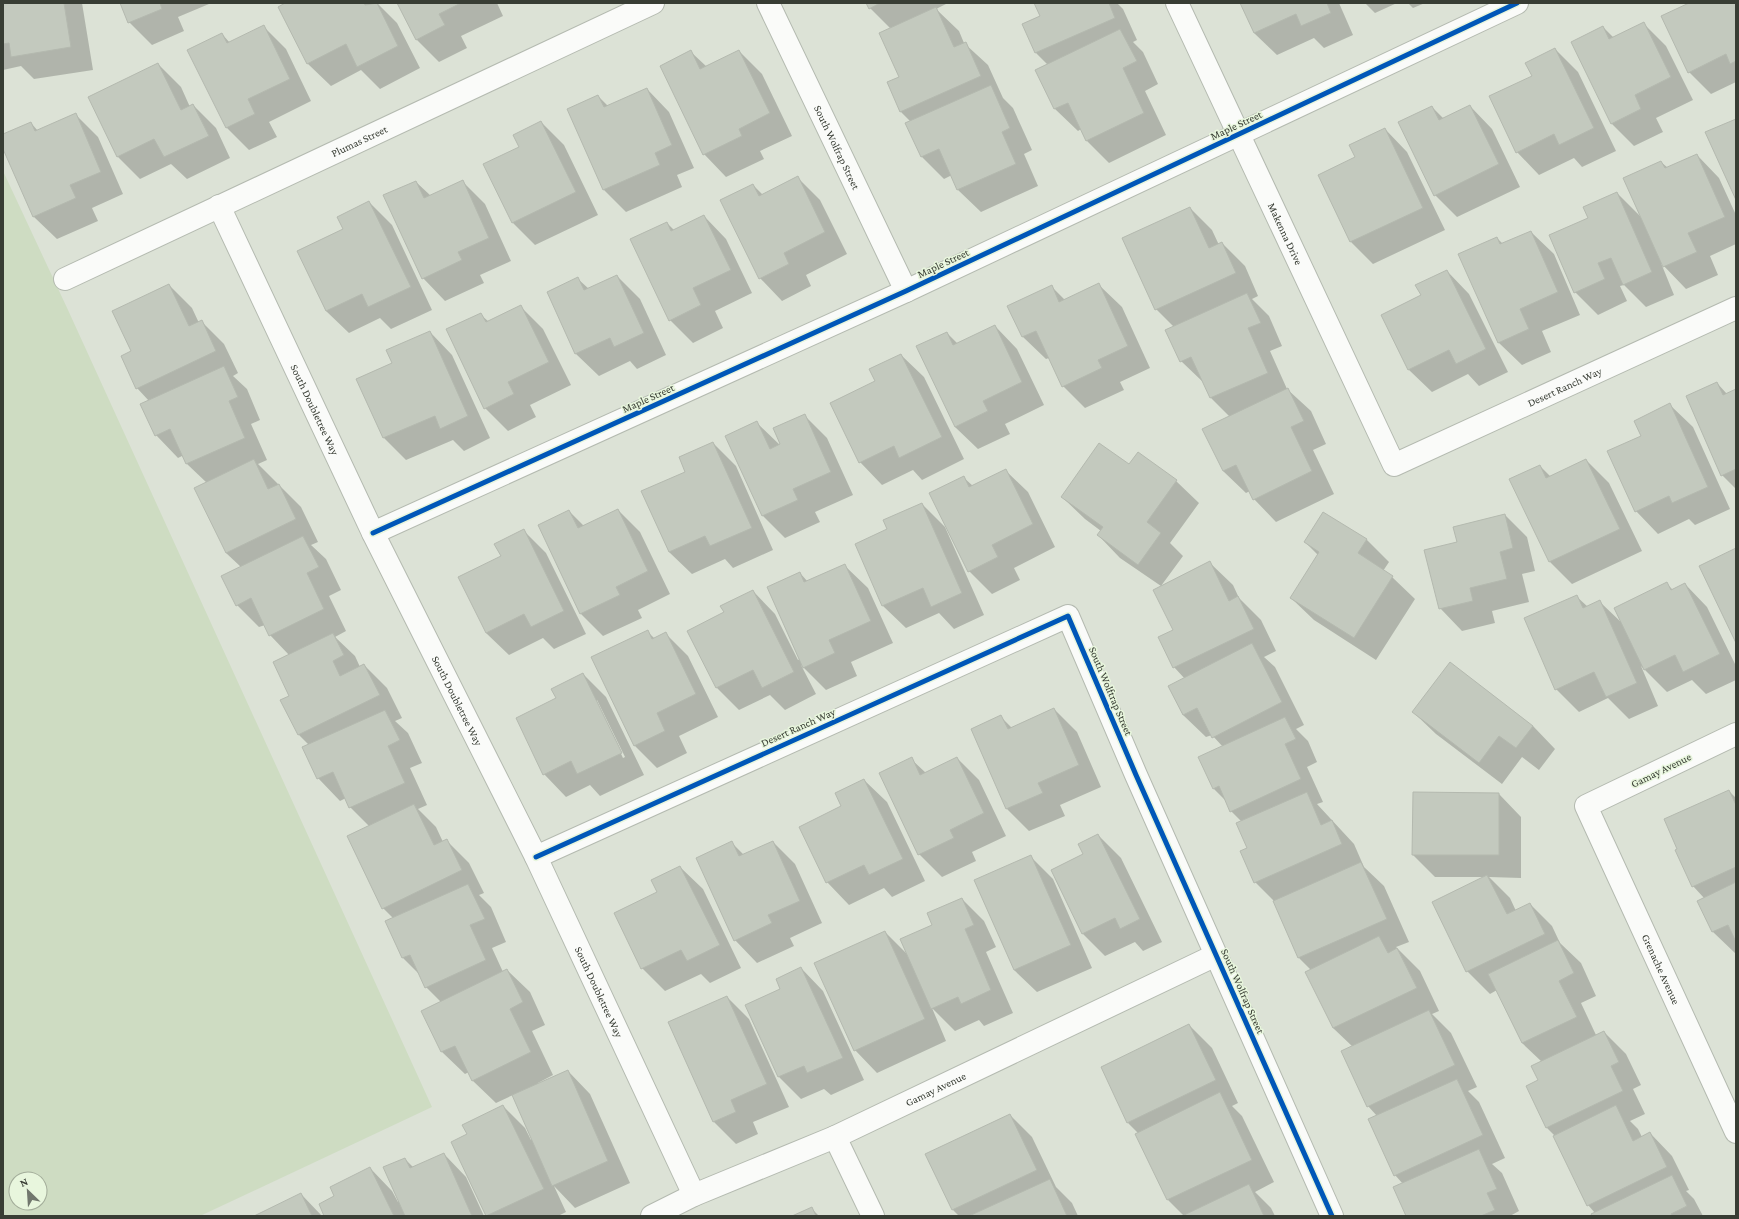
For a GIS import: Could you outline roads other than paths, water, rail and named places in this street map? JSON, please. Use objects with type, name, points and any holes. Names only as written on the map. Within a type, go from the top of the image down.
[{"type":"street","name":"Plumas Street","points":[[65,279],[654,3]]},
{"type":"street","name":"South Wolfrap Street","points":[[768,3],[906,291]]},
{"type":"street","name":"Makenna Drive","points":[[1177,3],[1394,465]]},
{"type":"street","name":"Maple Street","points":[[374,533],[906,291],[1517,3]]},
{"type":"street","name":"South Doubletree Way","points":[[219,206],[374,533],[536,857],[694,1196]]},
{"type":"street","name":"Desert Ranch Way","points":[[1394,465],[1736,308]]},
{"type":"street","name":"Desert Ranch Way","points":[[536,857],[1068,616]]},
{"type":"street","name":"South Wolftrap Street","points":[[1068,616],[1136,775]]},
{"type":"street","name":"Gamay Avenue","points":[[1586,806],[1736,734]]},
{"type":"street","name":"South Wolfrap Street","points":[[1136,775],[1332,1216]]},
{"type":"street","name":"Grenache Avenue","points":[[1586,806],[1736,1132]]},
{"type":"street","name":"Gamay Avenue","points":[[652,1216],[694,1196],[835,1137],[1216,955]]},
{"type":"street","points":[[835,1137],[873,1216]]}]
